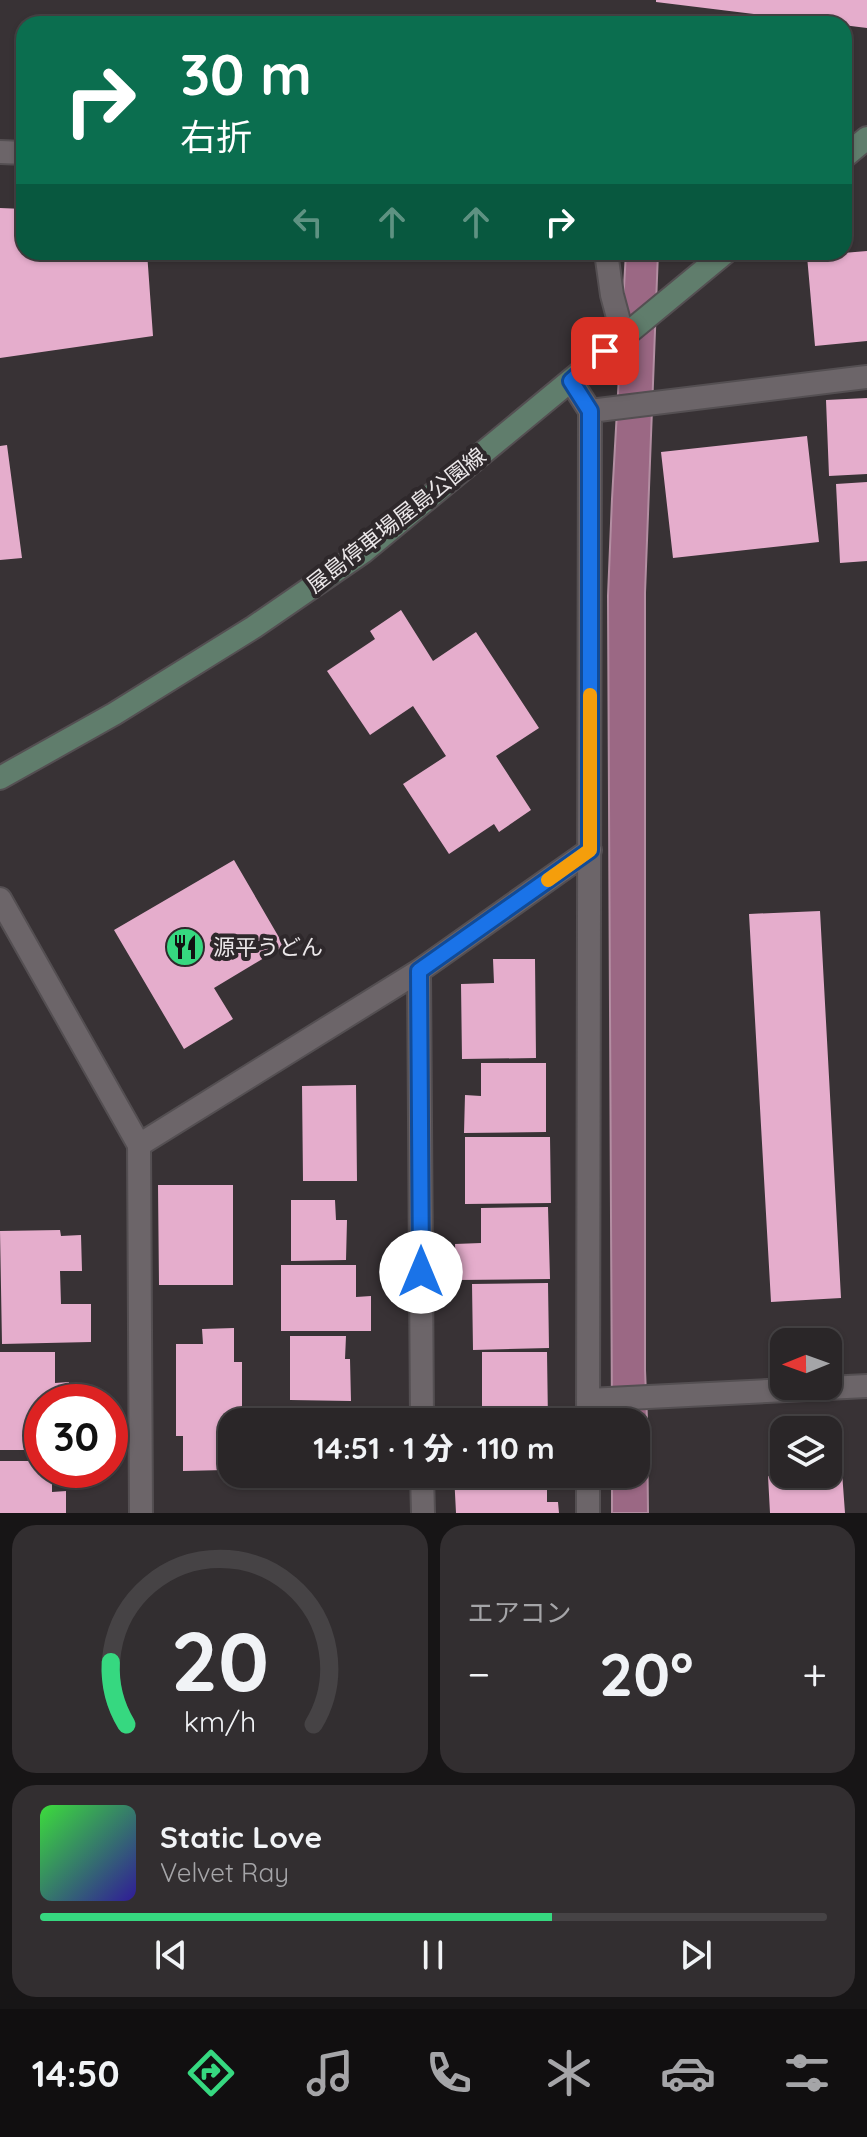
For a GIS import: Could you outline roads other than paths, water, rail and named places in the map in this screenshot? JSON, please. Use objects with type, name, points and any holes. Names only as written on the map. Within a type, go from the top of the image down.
[{"type":"main road","name":"屋島停車場屋島公園線","points":[[0,778],[114,714],[254,627],[363,552],[716,260]]},
{"type":"street","points":[[607,260],[623,336]]},
{"type":"street","points":[[590,411],[867,377]]},
{"type":"street","points":[[571,381],[590,411],[594,1407],[658,1396],[867,1386]]},
{"type":"street","points":[[139,1145],[419,971],[590,850]]},
{"type":"street","points":[[0,899],[139,1145],[141,1513]]},
{"type":"street","points":[[419,971],[422,1408]]},
{"type":"street","points":[[422,1488],[423,1513]]},
{"type":"street","points":[[588,1488],[588,1513]]},
{"type":"place","name":"源平うどん","points":[[185,947]]}]
